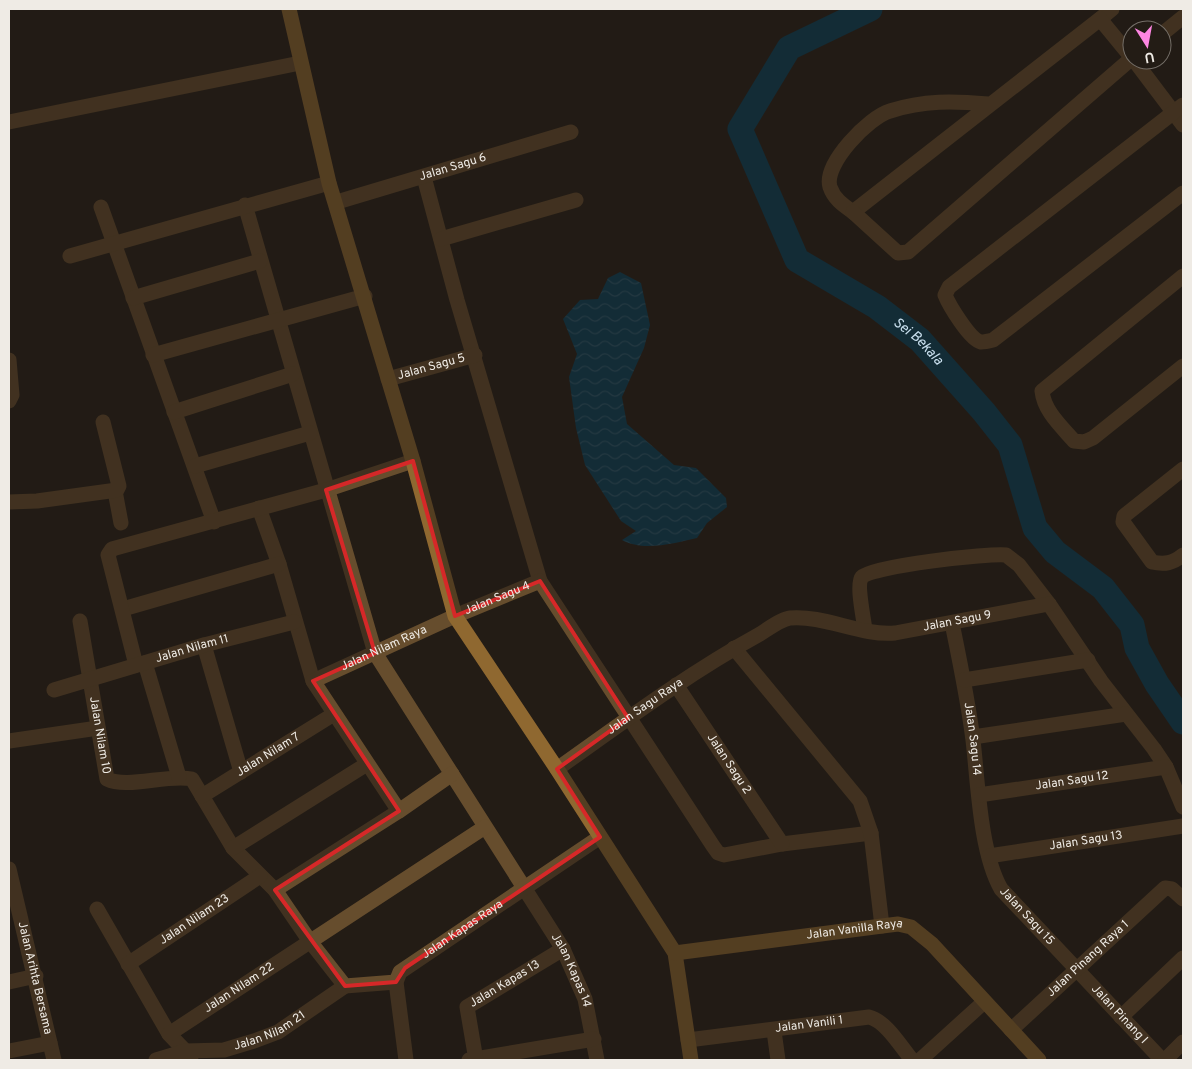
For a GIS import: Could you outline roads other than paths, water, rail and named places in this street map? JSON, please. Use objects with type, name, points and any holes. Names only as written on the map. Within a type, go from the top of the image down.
[{"type":"street","points":[[289,9],[329,183],[337,202],[413,462],[454,616],[557,769],[675,953],[691,1060]]},
{"type":"street","points":[[853,212],[1100,14],[1112,9]]},
{"type":"street","points":[[1100,14],[1122,45]]},
{"type":"street","points":[[1172,26],[1183,17]]},
{"type":"street","points":[[9,122],[300,63]]},
{"type":"street","points":[[988,104],[944,101],[920,103],[888,112],[865,125],[830,170],[830,186],[837,200],[898,253],[908,252],[1122,68]]},
{"type":"street","points":[[1142,70],[1180,114],[949,287],[945,295],[949,305],[974,338],[981,342],[993,340],[1183,193]]},
{"type":"street","name":"Jalan Sagu 6","points":[[337,202],[571,132]]},
{"type":"street","points":[[424,177],[540,581],[718,853],[724,855],[782,844],[871,833]]},
{"type":"street","points":[[70,256],[245,205],[329,183]]},
{"type":"street","points":[[441,239],[576,200]]},
{"type":"street","name":"Jalan Kapas 14","points":[[245,205],[260,261],[280,321],[326,490],[375,652],[563,949],[585,999],[597,1060]]},
{"type":"street","points":[[101,207],[152,355],[195,466],[214,522]]},
{"type":"street","points":[[133,298],[260,261]]},
{"type":"street","points":[[1183,276],[1042,391],[1043,400],[1048,411],[1074,442],[1084,442],[1093,438],[1183,366]]},
{"type":"street","points":[[152,355],[365,296]]},
{"type":"street","name":"Jalan Sagu 5","points":[[388,379],[475,355]]},
{"type":"street","points":[[9,360],[12,395],[9,401]]},
{"type":"street","points":[[174,412],[293,374]]},
{"type":"street","points":[[9,502],[37,501],[115,491],[119,486],[103,422]]},
{"type":"street","points":[[195,466],[310,433]]},
{"type":"street","points":[[406,1060],[396,982],[344,986],[309,940],[275,890],[233,848],[192,779],[179,776],[123,609],[108,555],[112,549],[326,490],[413,462]]},
{"type":"street","points":[[1183,470],[1124,516],[1123,522],[1152,562],[1162,564],[1175,562],[1183,555]]},
{"type":"street","points":[[115,491],[121,522]]},
{"type":"street","points":[[259,508],[279,564],[294,622],[313,681],[366,764],[399,811]]},
{"type":"street","points":[[865,630],[860,588],[860,580],[864,575],[882,570],[967,556],[1006,555],[1019,565],[1050,604],[1126,714],[1166,767],[1183,807]]},
{"type":"street","points":[[123,609],[279,564]]},
{"type":"street","name":"Jalan Sagu 4","points":[[454,616],[540,581]]},
{"type":"street","name":"Jalan Sagu 9","points":[[734,648],[788,618],[865,630],[878,634],[895,633],[1050,604]]},
{"type":"street","name":"Jalan Nilam Raya","points":[[313,681],[454,616]]},
{"type":"street","name":"Jalan Nilam 10","points":[[80,621],[107,779],[120,782],[179,776]]},
{"type":"street","name":"Jalan Nilam 11","points":[[54,690],[204,645],[294,622]]},
{"type":"street","name":"Jalan Sagu 14","points":[[952,623],[964,680],[988,856]]},
{"type":"street","points":[[204,645],[241,772]]},
{"type":"street","points":[[734,648],[860,801],[871,833],[882,926]]},
{"type":"street","name":"Jalan Sagu Raya","points":[[557,769],[676,685],[734,648]]},
{"type":"street","points":[[964,680],[1088,660]]},
{"type":"street","name":"Jalan Sagu 2","points":[[676,685],[782,844]]},
{"type":"street","name":"Jalan Nilam 7","points":[[202,796],[334,714]]},
{"type":"street","points":[[972,737],[1126,714]]},
{"type":"street","points":[[9,741],[98,728]]},
{"type":"street","points":[[233,848],[366,764]]},
{"type":"street","name":"Jalan Sagu 12","points":[[979,795],[1166,767]]},
{"type":"street","points":[[275,890],[399,811],[452,774]]},
{"type":"street","name":"Jalan Sagu 13","points":[[988,856],[1183,826]]},
{"type":"street","name":"Jalan Nilam 22","points":[[169,1034],[309,940],[485,827]]},
{"type":"street","name":"Jalan Kapas Raya","points":[[396,982],[400,972],[405,968],[600,837]]},
{"type":"street","name":"Jalan Sagu 15","points":[[988,856],[994,876],[1001,889],[1076,970]]},
{"type":"street","name":"Jalan Arihta Bersama","points":[[9,869],[13,911],[36,976],[54,1060]]},
{"type":"street","name":"Jalan Nilam 23","points":[[128,964],[260,876]]},
{"type":"street","name":"Jalan Pinang Raya 1","points":[[1011,1030],[1165,888],[1172,889],[1183,898]]},
{"type":"street","points":[[97,909],[169,1034],[189,1056]]},
{"type":"street","name":"Jalan Vanilla Raya","points":[[675,953],[898,924],[911,928],[950,961],[984,1002],[1039,1060]]},
{"type":"street","name":"Jalan Kapas 13","points":[[473,1060],[467,1007],[563,949]]},
{"type":"street","points":[[1120,1017],[1183,958]]},
{"type":"street","name":"Jalan Pinang I","points":[[1076,970],[1164,1060]]},
{"type":"street","points":[[9,982],[36,976]]},
{"type":"street","name":"Jalan Nilam 21","points":[[156,1060],[224,1050],[278,1032],[344,986]]},
{"type":"street","points":[[920,1060],[984,1002]]},
{"type":"street","name":"Jalan Vanili 1","points":[[688,1040],[774,1031],[869,1017],[882,1024],[912,1060]]},
{"type":"street","points":[[774,1031],[778,1060]]},
{"type":"street","points":[[473,1060],[594,1040]]},
{"type":"street","points":[[1164,1060],[1183,1042]]},
{"type":"street","points":[[9,1051],[50,1043]]},
{"type":"water","points":[[620,272],[641,283],[650,325],[644,348],[622,397],[627,424],[674,465],[696,468],[726,498],[727,507],[707,523],[697,538],[649,546],[630,544],[622,540],[636,531],[621,521],[585,465],[576,428],[569,377],[577,354],[563,319],[580,300],[598,299],[608,278]]},
{"type":"waterway","name":"Sei Bekala","points":[[870,9],[789,48],[740,129],[797,260],[877,307],[920,340],[984,412],[1010,445],[1035,528],[1055,552],[1103,588],[1132,625],[1137,648],[1157,684],[1183,722]]}]
